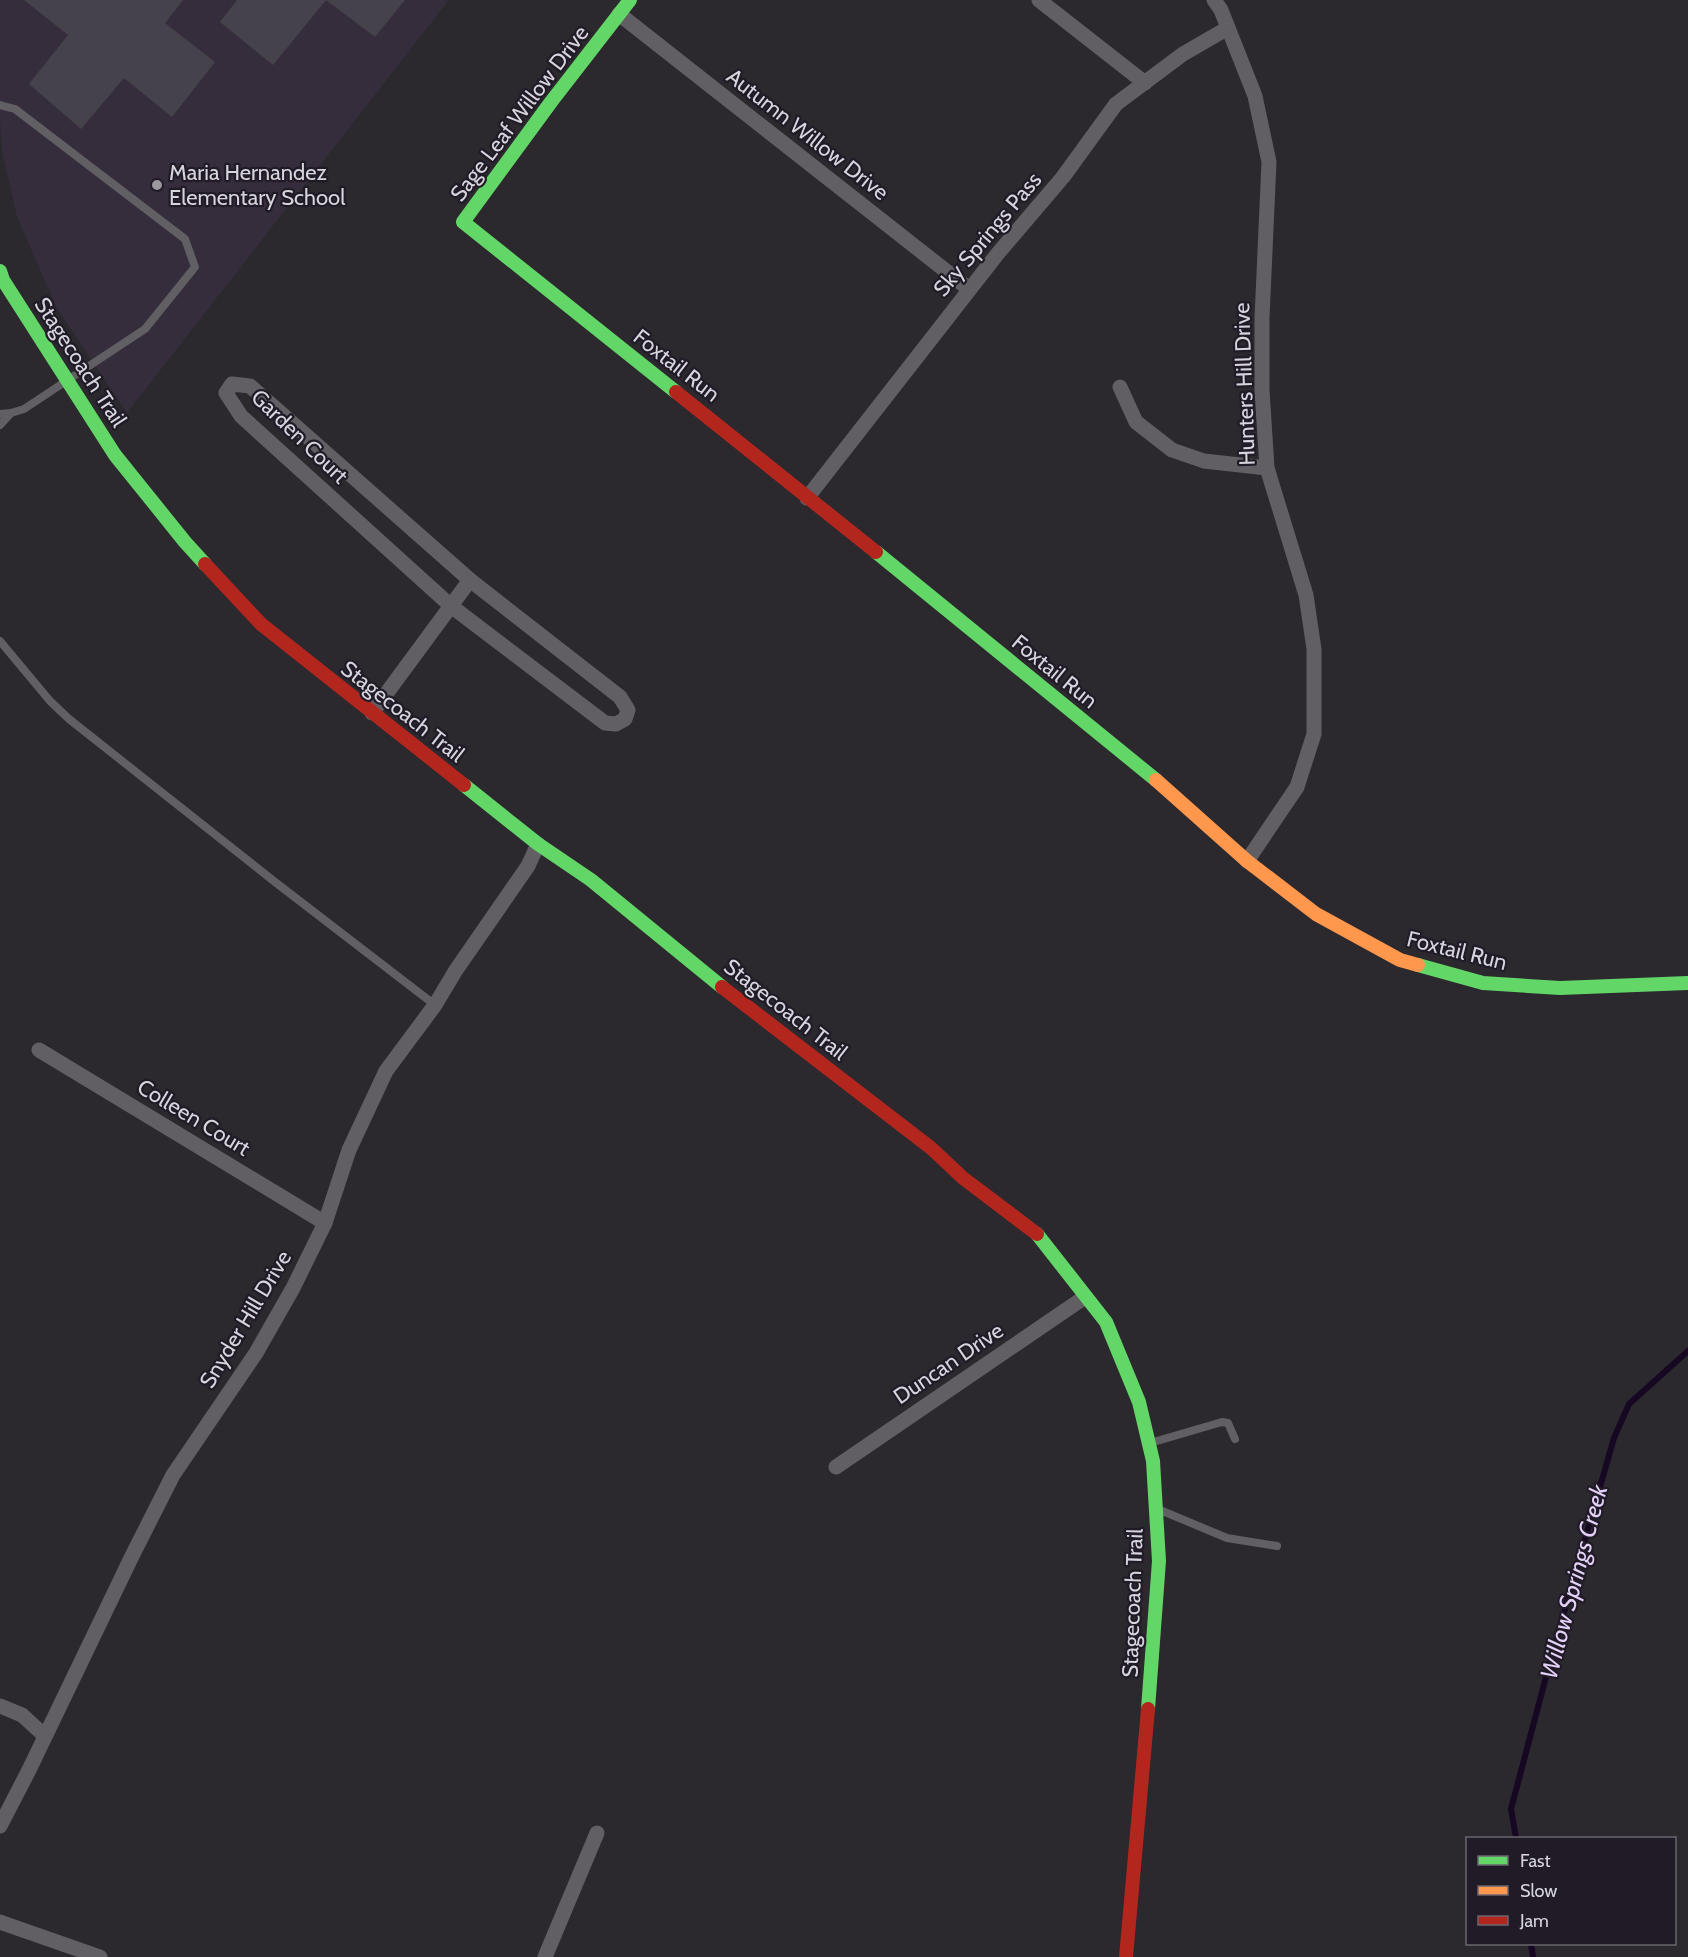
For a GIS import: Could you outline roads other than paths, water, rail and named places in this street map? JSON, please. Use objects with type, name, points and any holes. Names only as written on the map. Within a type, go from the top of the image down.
[{"type":"street","name":"Sage Leaf Willow Drive","points":[[463,222],[630,0]]},
{"type":"street","points":[[1039,0],[1145,83]]},
{"type":"street","name":"Hunters Hill Drive","points":[[1214,0],[1221,10],[1255,96],[1269,162],[1262,318],[1262,390],[1267,468],[1306,595],[1314,649],[1314,734],[1297,787],[1247,861]]},
{"type":"street","name":"Autumn Willow Drive","points":[[619,14],[969,289]]},
{"type":"street","name":"Sky Springs Pass","points":[[807,498],[969,289],[1063,177],[1116,104],[1183,54],[1228,28]]},
{"type":"street","name":"Foxtail Run","points":[[463,222],[1147,773],[1247,861],[1316,914],[1400,960],[1483,983],[1560,988],[1688,983]]},
{"type":"street","name":"Stagecoach Trail","points":[[0,271],[3,280],[115,455],[185,542],[261,624],[538,844],[591,880],[707,975],[922,1141],[963,1178],[1036,1233],[1106,1322],[1139,1402],[1153,1461],[1159,1561],[1147,1734],[1126,1957]]},
{"type":"street","name":"Garden Court","points":[[232,384],[250,386],[470,580],[620,697],[628,710],[625,719],[616,724],[605,723],[451,606],[241,416],[226,393],[232,384]]},
{"type":"street","points":[[1120,387],[1136,422],[1172,450],[1204,461],[1267,468]]},
{"type":"street","points":[[372,713],[470,580]]},
{"type":"street","name":"Snyder Hill Drive","points":[[0,1826],[173,1474],[256,1353],[293,1288],[325,1223],[349,1150],[386,1071],[435,1005],[456,970],[528,866],[538,844]]},
{"type":"street","name":"Colleen Court","points":[[39,1050],[325,1223]]},
{"type":"street","name":"Duncan Drive","points":[[836,1467],[1086,1297]]},
{"type":"street","points":[[0,1706],[22,1715],[45,1736]]},
{"type":"street","points":[[545,1957],[597,1833]]},
{"type":"street","points":[[0,1922],[100,1957]]},
{"type":"lane","points":[[0,105],[15,109],[185,238],[195,267],[145,329],[24,409],[0,414]]},
{"type":"lane","points":[[0,425],[11,413]]},
{"type":"lane","points":[[0,641],[50,701],[69,719],[435,1005]]},
{"type":"lane","points":[[1149,1443],[1222,1422],[1228,1424],[1235,1439]]},
{"type":"lane","points":[[1156,1508],[1227,1538],[1276,1546]]},
{"type":"waterway","name":"Willow Springs Creek","points":[[1516,1837],[1511,1809],[1551,1658],[1614,1438],[1629,1404],[1688,1351]]},
{"type":"waterway","name":"Willow Springs Creek","points":[[1531,1945],[1533,1957]]},
{"type":"place","name":"Maria Hernandez Elementary School","points":[[157,185]]}]
